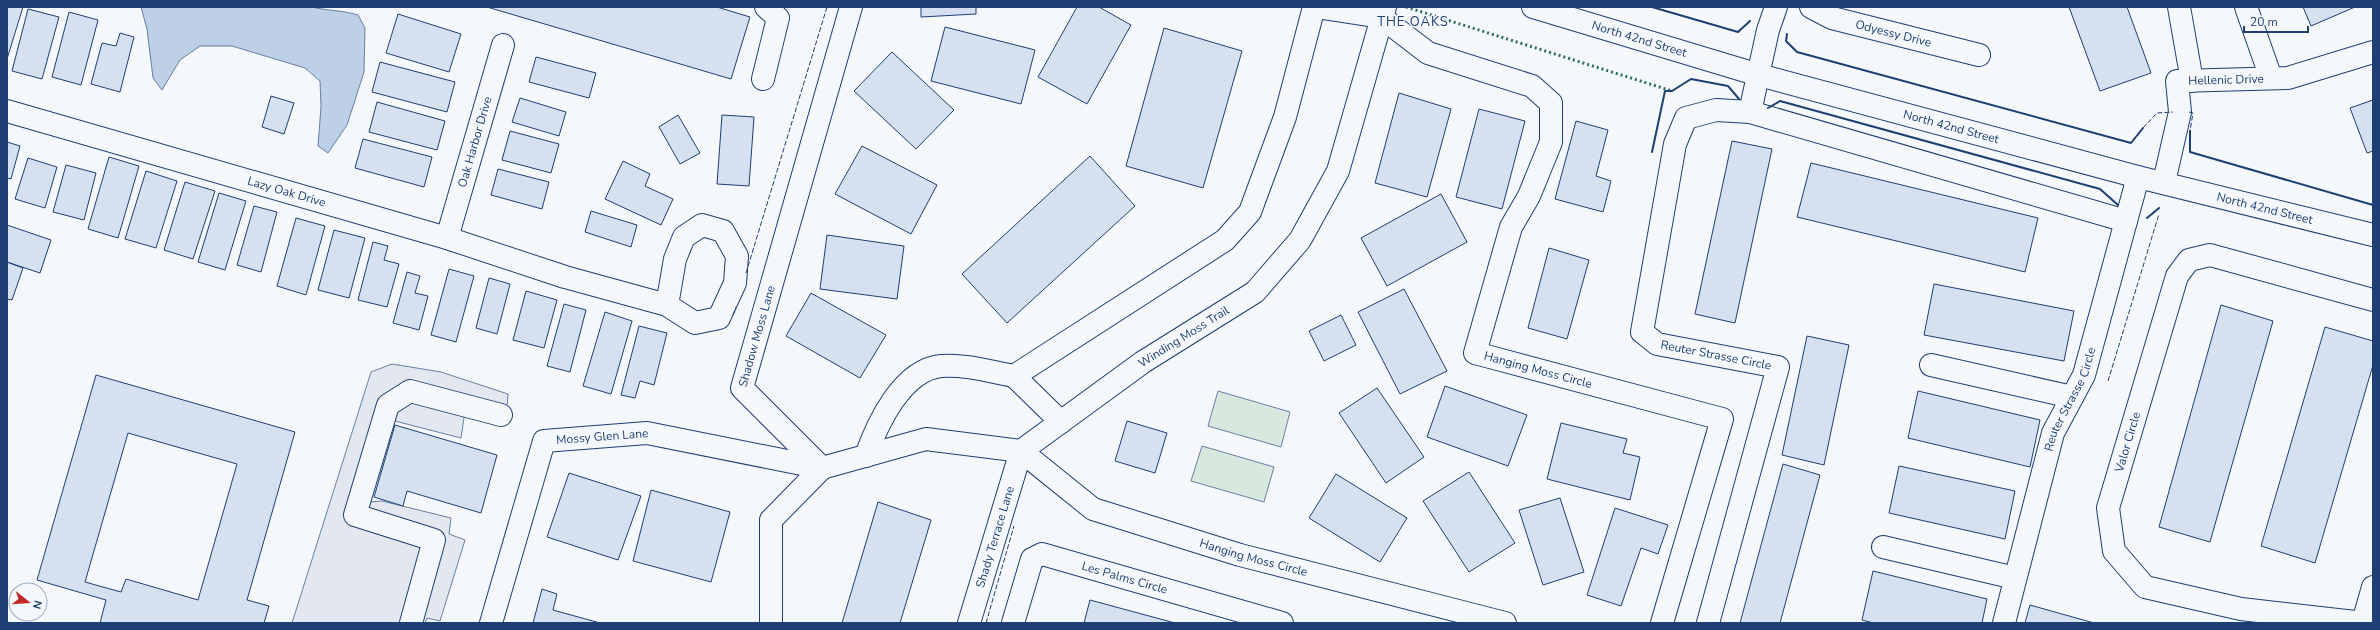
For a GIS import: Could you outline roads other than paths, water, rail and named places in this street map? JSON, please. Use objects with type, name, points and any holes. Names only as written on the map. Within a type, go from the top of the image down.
[{"type":"street","points":[[763,79],[778,18],[766,7]]},
{"type":"street","name":"Shadow Moss Lane","points":[[822,468],[742,388],[851,7]]},
{"type":"street","points":[[1014,376],[1224,240],[1250,212],[1285,117],[1315,7],[1383,12]]},
{"type":"street","name":"North 42nd Street","points":[[1533,7],[1759,75],[2138,177],[2164,182],[2373,235]]},
{"type":"street","points":[[1776,7],[1768,30],[1750,112],[2126,221]]},
{"type":"street","name":"Odyessy Drive","points":[[1811,7],[1832,18],[1978,55]]},
{"type":"street","points":[[2179,7],[2192,81]]},
{"type":"street","points":[[2246,7],[2270,78]]},
{"type":"street","name":"Winding Moss Trail","points":[[1021,451],[1143,362],[1255,292],[1300,240],[1338,171],[1383,12]]},
{"type":"street","name":"Hanging Moss Circle","points":[[1383,12],[1428,53],[1532,86],[1551,103],[1551,142],[1529,196],[1511,227],[1475,353],[1722,419],[1662,623]]},
{"type":"street","name":"Oak Harbor Drive","points":[[447,238],[503,45]]},
{"type":"street","name":"Hellenic Drive","points":[[2164,182],[2180,112],[2177,81],[2288,78],[2373,52]]},
{"type":"street","name":"Reuter Strasse Circle","points":[[1708,623],[1778,367],[1657,344],[1642,332],[1675,144],[1686,118],[1716,110],[1750,112]]},
{"type":"street","name":"Lazy Oak Drive","points":[[7,111],[447,238],[565,277],[666,305]]},
{"type":"street","name":"Reuter Strasse Circle","points":[[2004,623],[2053,433],[2084,374],[2138,177]]},
{"type":"street","name":"Valor Circle","points":[[2363,623],[2241,610],[2145,587],[2114,551],[2108,508],[2177,276],[2189,260],[2210,255],[2373,300]]},
{"type":"street","points":[[1931,365],[2072,397]]},
{"type":"street","points":[[866,456],[876,428],[894,398],[912,380],[926,371],[940,366],[958,366],[1014,376],[1061,422]]},
{"type":"street","points":[[411,623],[434,540],[355,515],[388,405],[410,391],[501,415]]},
{"type":"street","name":"Mossy Glen Lane","points":[[491,623],[544,441],[647,433],[822,468]]},
{"type":"street","points":[[770,623],[771,520],[822,468],[926,439],[1021,451]]},
{"type":"street","name":"Hanging Moss Circle","points":[[1021,451],[1094,509],[1240,555],[1505,623]]},
{"type":"street","name":"Shady Terrace Lane","points":[[969,623],[1021,451]]},
{"type":"street","points":[[1883,546],[2015,578]]},
{"type":"street","name":"Les Palms Circle","points":[[1013,623],[1032,559],[1042,554],[1282,623]]},
{"type":"street","points":[[2363,623],[2373,587]]},
{"type":"water","points":[[141,7],[312,7],[358,15],[365,28],[364,72],[347,125],[328,153],[318,146],[321,107],[320,81],[305,68],[232,46],[200,46],[180,60],[162,90],[153,78],[147,29]]},
{"type":"district","name":"THE OAKS","points":[[1413,22]]}]
